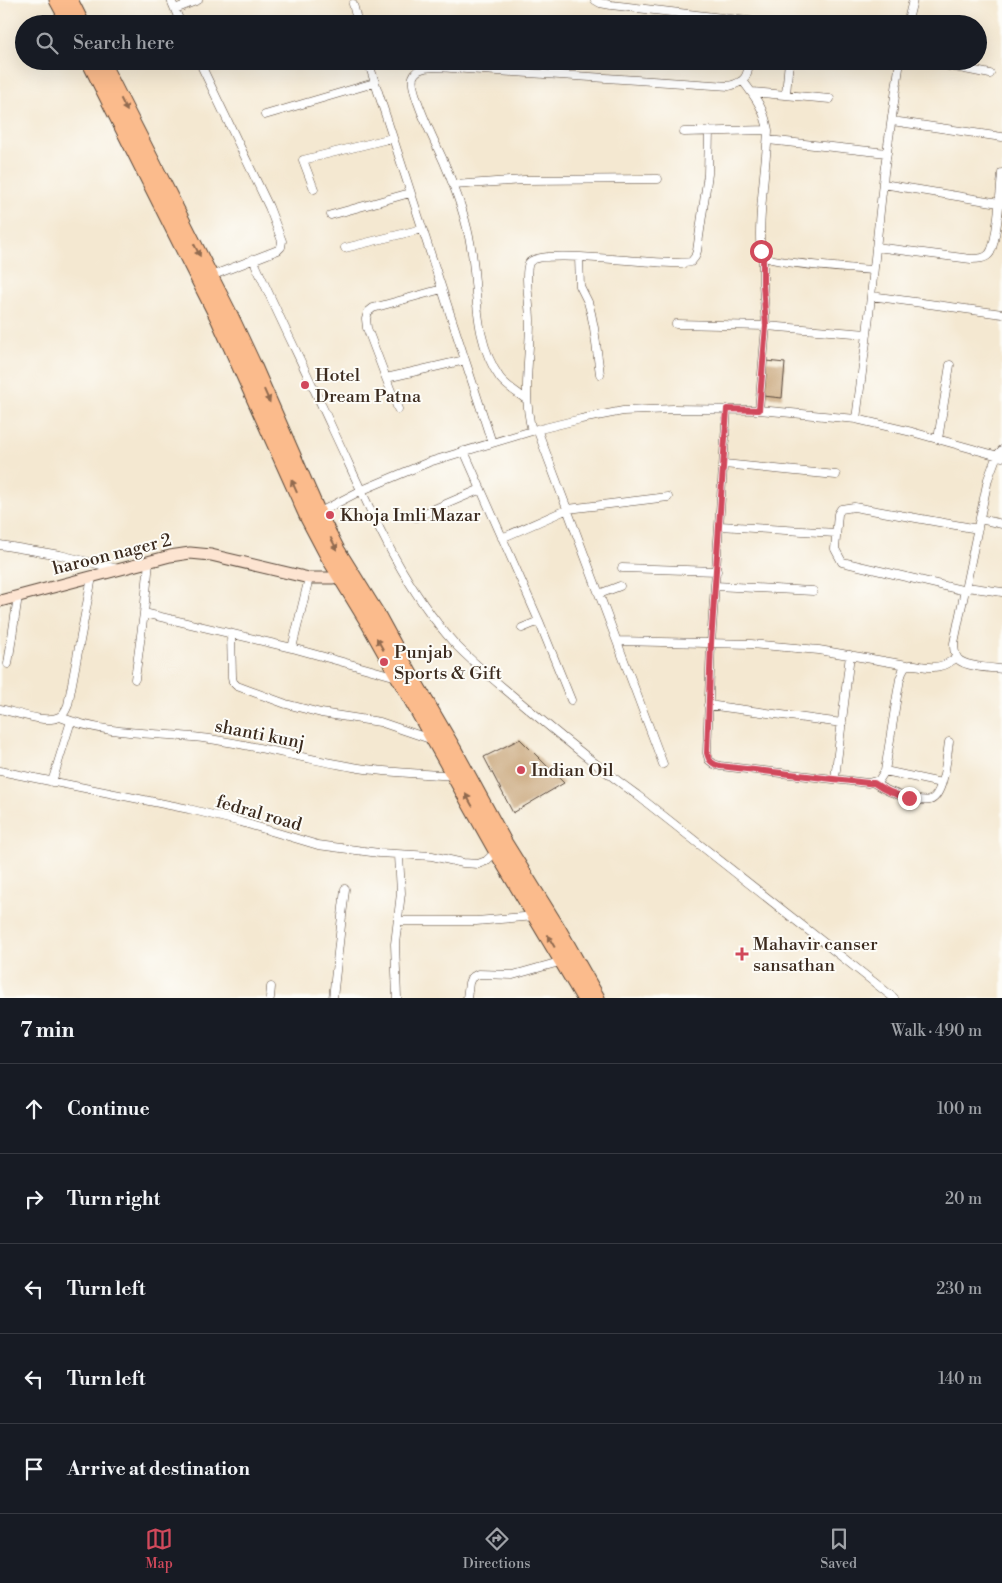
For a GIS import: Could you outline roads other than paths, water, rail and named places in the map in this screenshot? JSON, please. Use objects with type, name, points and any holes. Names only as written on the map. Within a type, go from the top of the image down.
[{"type":"highway","points":[[57,0],[65,15]]},
{"type":"highway","points":[[70,0],[78,15]]},
{"type":"highway","points":[[94,70],[242,367],[308,518],[328,556],[344,571],[378,616],[536,916],[584,998]]},
{"type":"highway","points":[[107,70],[211,276],[252,362],[318,513],[338,550],[344,571],[368,622],[456,776],[501,847],[558,929],[597,998]]},
{"type":"street","points":[[170,0],[178,15]]},
{"type":"street","points":[[175,9],[198,0]]},
{"type":"street","points":[[594,0],[611,5],[694,15]]},
{"type":"street","points":[[909,15],[913,0]]},
{"type":"street","points":[[353,4],[356,15]]},
{"type":"street","points":[[203,70],[269,207],[282,241],[278,250],[211,276]]},
{"type":"street","points":[[370,70],[492,442]]},
{"type":"street","points":[[420,70],[412,80],[418,102],[464,213],[472,255],[477,310],[483,340],[489,357],[501,378],[511,389],[527,400]]},
{"type":"street","points":[[484,70],[729,86],[743,81],[748,70]]},
{"type":"street","points":[[786,94],[788,70]]},
{"type":"street","points":[[856,419],[883,184],[899,70]]},
{"type":"street","points":[[970,70],[990,74]]},
{"type":"street","points":[[743,81],[759,102],[766,117],[768,130],[760,232],[766,326],[759,410]]},
{"type":"street","points":[[265,115],[374,83]]},
{"type":"street","points":[[752,92],[830,99]]},
{"type":"street","points":[[892,121],[1002,138]]},
{"type":"street","points":[[684,132],[768,130]]},
{"type":"street","points":[[663,764],[568,509],[528,416],[526,384],[530,321],[528,271],[529,263],[533,258],[540,256],[673,264],[691,262],[695,258],[697,251],[708,174],[709,131]]},
{"type":"street","points":[[314,189],[303,160],[392,138]]},
{"type":"street","points":[[768,140],[887,153]]},
{"type":"street","points":[[876,248],[971,259],[981,258],[989,254],[993,247],[1002,173]]},
{"type":"street","points":[[454,185],[495,181],[658,179]]},
{"type":"street","points":[[883,184],[998,203]]},
{"type":"street","points":[[331,215],[410,193]]},
{"type":"street","points":[[345,248],[422,229]]},
{"type":"street","points":[[763,256],[769,259],[790,262],[873,270]]},
{"type":"street","points":[[579,257],[580,286],[591,313],[600,374]]},
{"type":"street","points":[[253,259],[360,491],[389,547],[412,585],[454,643],[590,760],[894,998]]},
{"type":"street","points":[[398,408],[367,328],[366,319],[368,312],[373,308],[442,289]]},
{"type":"street","points":[[871,296],[1002,314]]},
{"type":"street","points":[[676,324],[766,326],[867,334]]},
{"type":"street","points":[[386,378],[465,360]]},
{"type":"street","points":[[938,439],[950,365]]},
{"type":"street","points":[[318,513],[360,491],[422,465],[535,430],[622,411],[672,408],[759,410],[856,419],[1000,454],[988,479],[954,643],[954,652],[956,658],[962,662],[1002,669]]},
{"type":"street","points":[[727,409],[711,643],[707,753],[709,760],[714,764],[732,768],[874,783],[879,780],[885,771],[900,679],[902,671],[907,665]]},
{"type":"street","points":[[464,451],[539,621],[571,700]]},
{"type":"street","points":[[724,464],[836,475]]},
{"type":"street","points":[[416,517],[481,489]]},
{"type":"street","points":[[502,538],[568,509],[668,497]]},
{"type":"street","points":[[978,530],[854,507],[841,510],[838,514],[834,549],[842,562],[966,589],[1002,592]]},
{"type":"street","points":[[980,519],[1002,524]]},
{"type":"street","points":[[720,526],[836,533]]},
{"type":"street","points":[[0,545],[60,555],[122,569]]},
{"type":"street","name":"haroon nager 2","points":[[0,601],[170,556],[190,554],[211,555],[309,578],[334,578],[344,571]]},
{"type":"street","points":[[135,679],[149,562]]},
{"type":"street","points":[[622,568],[717,571]]},
{"type":"street","points":[[60,717],[68,705],[92,577]]},
{"type":"street","points":[[292,648],[309,578]]},
{"type":"street","points":[[599,594],[620,586]]},
{"type":"street","points":[[715,586],[813,591]]},
{"type":"street","points":[[8,664],[18,596]]},
{"type":"street","points":[[144,613],[292,648],[398,677]]},
{"type":"street","points":[[522,628],[539,621]]},
{"type":"street","points":[[231,634],[232,677],[233,682],[238,686],[286,704],[380,722],[435,740]]},
{"type":"street","points":[[617,641],[786,647],[850,655],[907,665],[938,667],[956,658]]},
{"type":"street","points":[[835,778],[850,655]]},
{"type":"street","points":[[708,705],[842,723]]},
{"type":"street","name":"shanti kunj","points":[[0,709],[44,719],[53,720],[60,717],[100,729],[193,737],[227,742],[354,767],[456,776]]},
{"type":"street","points":[[52,782],[71,721]]},
{"type":"street","points":[[874,783],[895,795],[924,801],[930,800],[936,796],[941,783],[949,742]]},
{"type":"street","name":"fedral road","points":[[0,771],[189,809],[241,822],[318,846],[399,855],[432,856],[463,863],[478,864],[486,861],[501,847]]},
{"type":"street","points":[[885,771],[941,783]]},
{"type":"street","points":[[397,998],[395,959],[401,894],[399,855]]},
{"type":"street","points":[[333,998],[345,889]]},
{"type":"street","points":[[398,921],[476,921],[536,916]]},
{"type":"street","points":[[467,998],[469,983],[478,974],[513,975],[563,961]]},
{"type":"street","points":[[270,998],[271,987]]},
{"type":"place","name":"Hotel Dream Patna","points":[[305,385]]},
{"type":"place","name":"Khoja Imli Mazar","points":[[330,515]]},
{"type":"place","name":"Punjab Sports & Gift","points":[[384,662]]},
{"type":"place","name":"Indian Oil","points":[[521,770]]},
{"type":"place","name":"Mahavir canser sansathan","points":[[742,954]]}]
